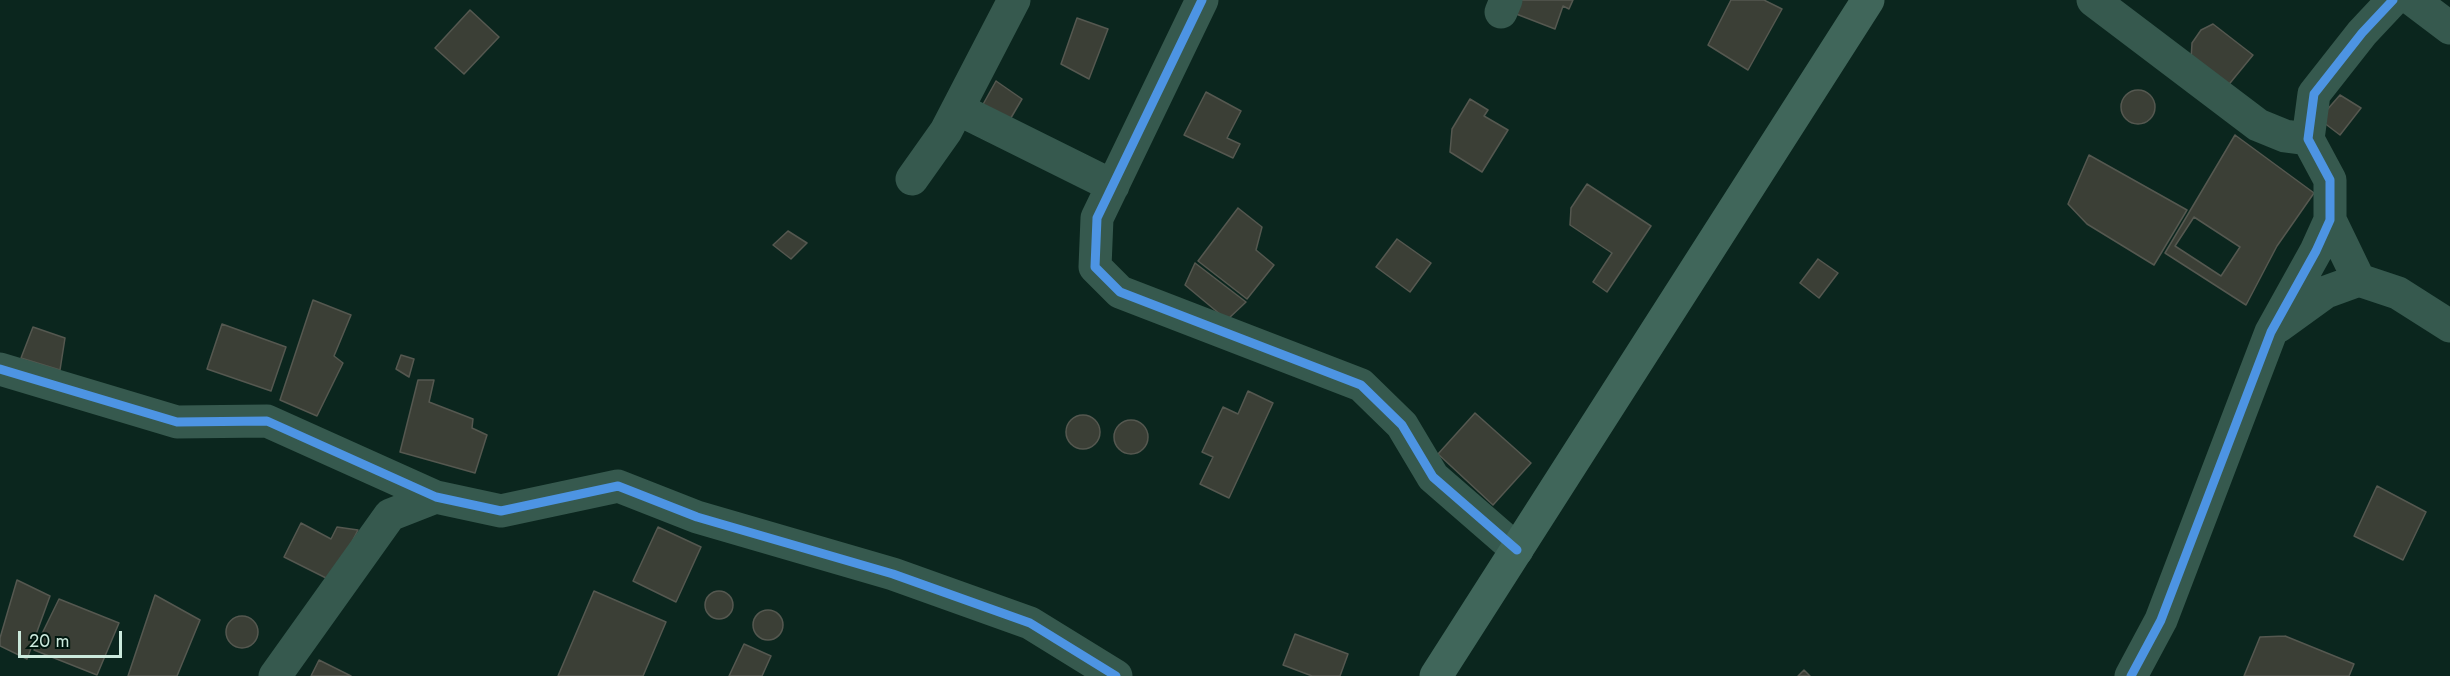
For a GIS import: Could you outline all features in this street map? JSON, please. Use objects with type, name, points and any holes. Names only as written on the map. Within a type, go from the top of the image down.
[{"type":"main road","points":[[1436,676],[1868,0]]},
{"type":"street","points":[[912,179],[946,131],[1014,0]]},
{"type":"street","points":[[1202,0],[1097,218],[1095,267],[1120,292],[1361,385],[1402,424],[1433,477],[1517,550]]},
{"type":"street","points":[[2093,0],[2258,125],[2285,136],[2308,139]]},
{"type":"street","points":[[2130,676],[2161,620],[2271,332],[2316,251],[2330,220],[2330,180],[2308,139],[2314,94],[2362,33],[2392,0]]},
{"type":"street","points":[[2413,0],[2450,28]]},
{"type":"street","points":[[958,109],[1113,186]]},
{"type":"street","points":[[2330,220],[2359,280]]},
{"type":"street","points":[[2271,332],[2326,292],[2359,280],[2398,293],[2450,326]]},
{"type":"street","points":[[0,369],[177,422],[267,421],[436,497],[501,511],[618,486],[697,517],[893,574],[1030,622],[1116,676]]},
{"type":"street","points":[[275,676],[390,515],[436,497]]},
{"type":"building","points":[[1509,0],[1573,0],[1569,9],[1563,6],[1555,29],[1511,12]]},
{"type":"building","points":[[1731,0],[1764,0],[1782,9],[1748,70],[1708,45]]},
{"type":"building","points":[[470,10],[499,37],[464,74],[435,48]]},
{"type":"building","points":[[1077,18],[1108,29],[1089,79],[1061,64]]},
{"type":"building","points":[[2213,24],[2253,55],[2226,88],[2191,60],[2192,43],[2201,30]]},
{"type":"building","points":[[996,81],[1022,99],[1005,128],[981,108]]},
{"type":"building","points":[[2138,90],[2150,95],[2155,107],[2150,119],[2138,124],[2126,119],[2121,107],[2126,95]]},
{"type":"building","points":[[1206,92],[1241,111],[1227,138],[1240,144],[1233,158],[1184,135]]},
{"type":"building","points":[[2340,95],[2361,108],[2340,135],[2319,119]]},
{"type":"building","points":[[1470,99],[1488,110],[1484,116],[1508,130],[1482,172],[1450,152],[1452,129]]},
{"type":"building","points":[[2235,135],[2314,193],[2277,246],[2246,305],[2165,253]]},
{"type":"building","points":[[2089,155],[2187,210],[2154,265],[2087,224],[2068,204]]},
{"type":"building","points":[[1587,184],[1651,226],[1607,292],[1593,282],[1612,253],[1570,225],[1571,208]]},
{"type":"building","points":[[1238,208],[1262,227],[1256,250],[1274,265],[1247,299],[1198,261]]},
{"type":"building","points":[[2194,217],[2240,247],[2221,276],[2175,246]]},
{"type":"building","points":[[788,231],[807,243],[791,259],[773,245]]},
{"type":"building","points":[[1397,239],[1431,263],[1410,292],[1376,267]]},
{"type":"building","points":[[1818,259],[1838,273],[1819,298],[1800,283]]},
{"type":"building","points":[[1195,263],[1246,302],[1227,320],[1185,285]]},
{"type":"building","points":[[313,300],[351,315],[334,356],[343,363],[317,416],[280,400]]},
{"type":"building","points":[[222,324],[286,347],[271,391],[207,369]]},
{"type":"building","points":[[33,327],[65,338],[60,370],[21,358]]},
{"type":"building","points":[[401,355],[414,359],[409,377],[396,369]]},
{"type":"building","points":[[418,380],[434,380],[429,402],[473,419],[472,428],[487,435],[475,473],[400,452]]},
{"type":"building","points":[[1248,391],[1273,403],[1229,498],[1200,484],[1213,457],[1202,452],[1223,407],[1238,414]]},
{"type":"building","points":[[1475,413],[1531,463],[1493,505],[1438,454]]},
{"type":"building","points":[[1083,415],[1095,420],[1100,432],[1095,444],[1083,449],[1071,444],[1066,432],[1071,420]]},
{"type":"building","points":[[1131,420],[1143,425],[1148,437],[1143,449],[1131,454],[1119,449],[1114,437],[1119,425]]},
{"type":"building","points":[[2377,486],[2426,512],[2403,560],[2354,536]]},
{"type":"building","points":[[301,523],[331,539],[337,527],[358,530],[332,581],[284,557]]},
{"type":"building","points":[[658,527],[701,547],[676,602],[633,581]]},
{"type":"building","points":[[17,580],[50,596],[27,659],[0,646],[0,638]]},
{"type":"building","points":[[594,591],[666,622],[643,676],[558,676]]},
{"type":"building","points":[[719,591],[729,595],[733,605],[729,615],[719,619],[709,615],[705,605],[709,595]]},
{"type":"building","points":[[155,595],[200,620],[177,676],[128,676]]},
{"type":"building","points":[[59,599],[119,623],[97,675],[34,650]]},
{"type":"building","points":[[768,610],[779,614],[783,625],[779,636],[768,640],[757,636],[753,625],[757,614]]},
{"type":"building","points":[[242,616],[254,620],[258,632],[254,644],[242,648],[230,644],[226,632],[230,620]]},
{"type":"building","points":[[1295,634],[1348,654],[1340,676],[1312,676],[1283,665]]},
{"type":"building","points":[[2285,636],[2354,664],[2349,676],[2244,676],[2260,637]]},
{"type":"building","points":[[744,644],[771,656],[762,676],[729,676]]},
{"type":"building","points":[[319,660],[351,676],[311,676]]},
{"type":"building","points":[[1804,670],[1810,676],[1798,676]]},
{"type":"cycle path","points":[[1202,0],[1097,218],[1095,267],[1120,292],[1361,385],[1402,425],[1433,477],[1517,550]]},
{"type":"cycle path","points":[[2131,676],[2161,620],[2271,332],[2316,251],[2330,220],[2330,180],[2308,139],[2314,94],[2362,33],[2393,0]]},
{"type":"cycle path","points":[[0,369],[177,422],[267,421],[436,497],[501,511],[618,486],[697,517],[893,574],[1030,623],[1116,676]]}]
